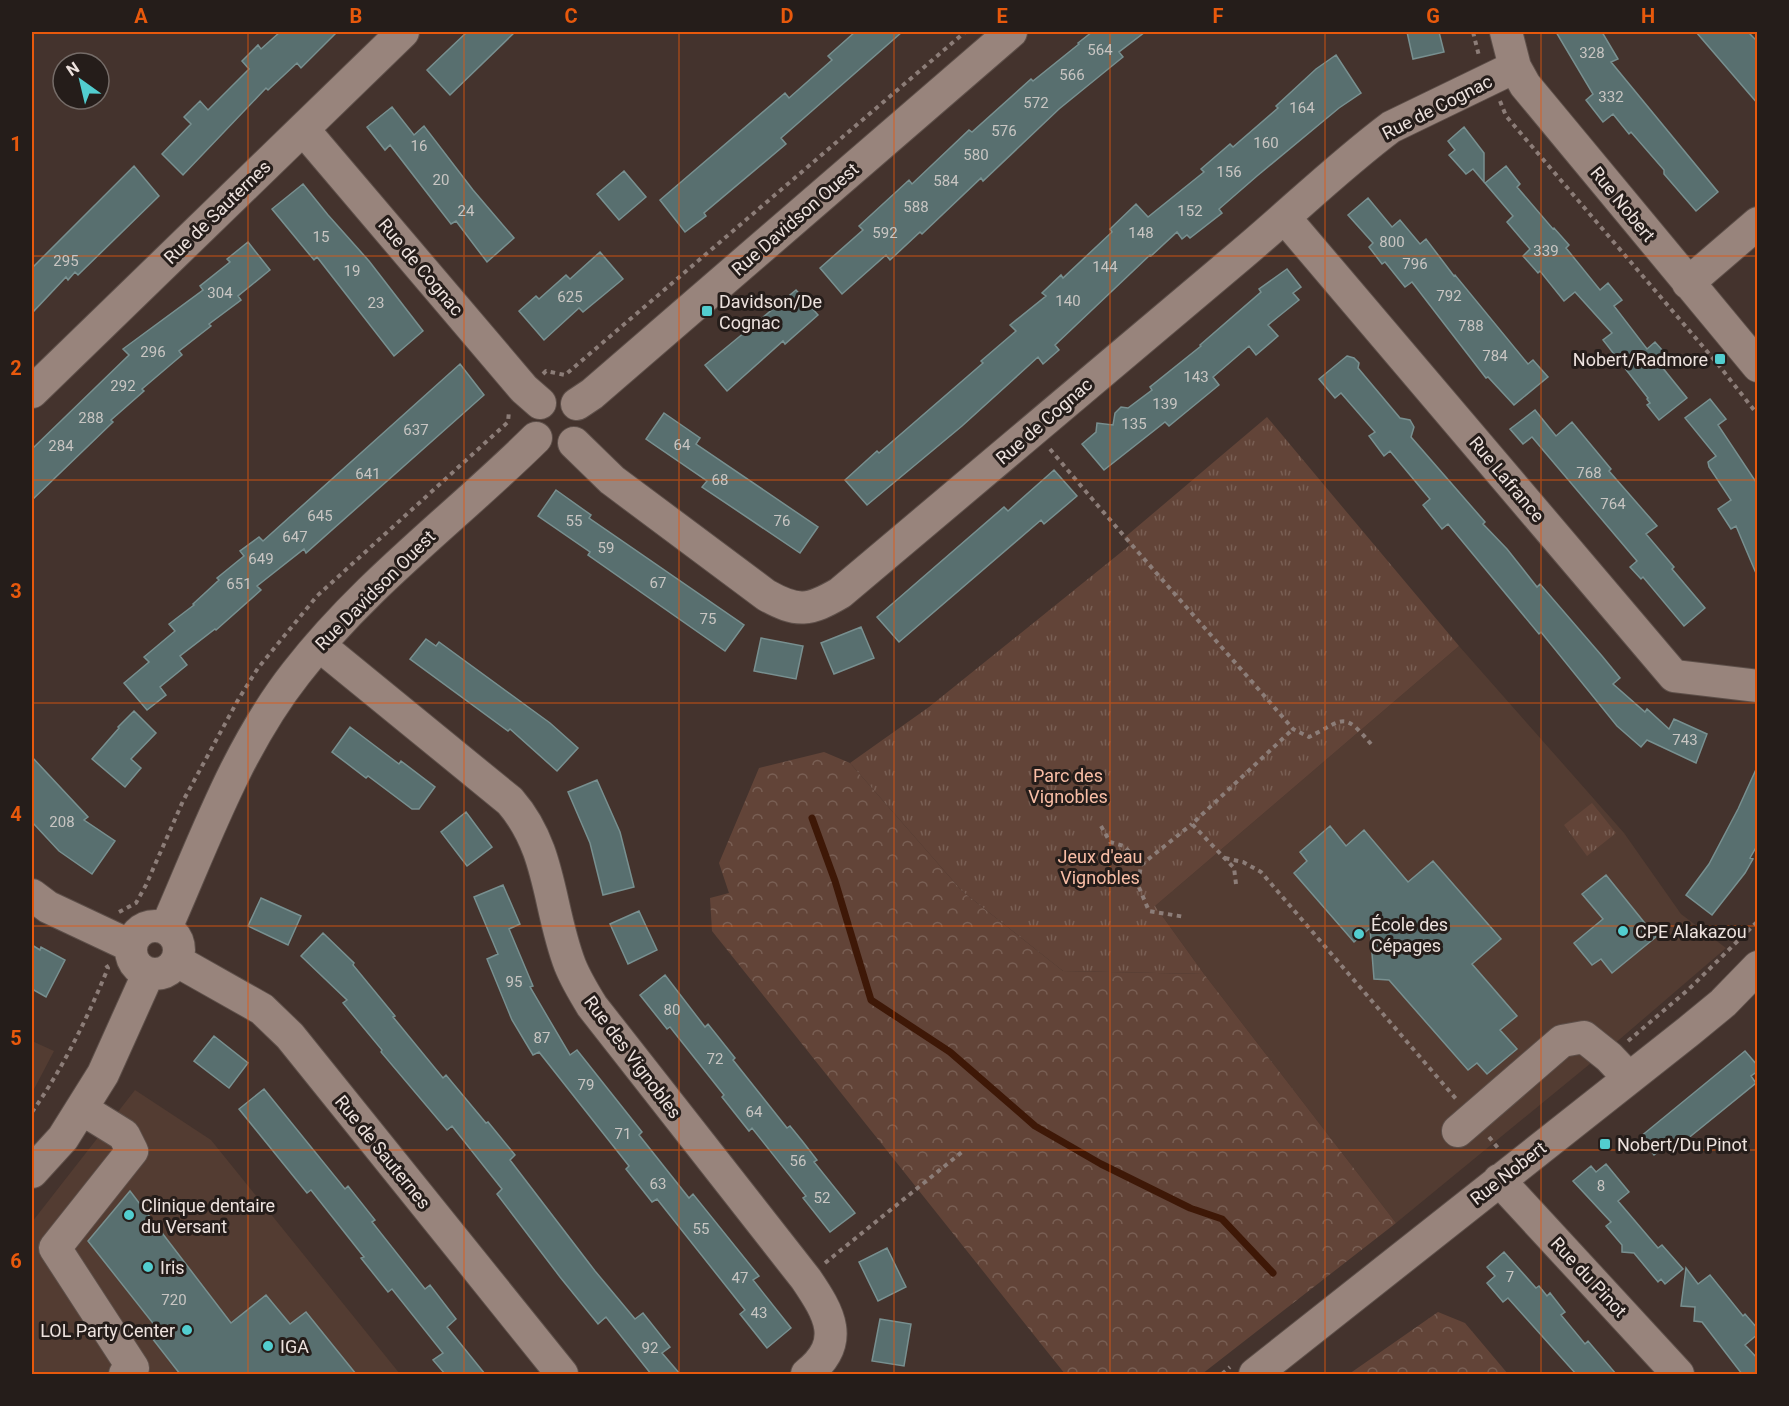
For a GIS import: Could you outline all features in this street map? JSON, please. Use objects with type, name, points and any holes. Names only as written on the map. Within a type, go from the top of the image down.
[{"type":"street","name":"Rue de Sauternes","points":[[32,392],[403,32]]},
{"type":"street","name":"Rue Davidson Ouest","points":[[577,404],[592,394],[1011,32]]},
{"type":"street","name":"Rue Nobert","points":[[1506,32],[1515,67],[1525,85],[1758,366]]},
{"type":"street","name":"Rue de Cognac","points":[[574,443],[612,480],[766,595],[785,606],[803,608],[823,603],[840,593],[1035,430],[1391,128],[1515,67]]},
{"type":"street","name":"Rue de Cognac","points":[[303,129],[524,389],[541,389]]},
{"type":"street","name":"Rue Lafrance","points":[[1285,218],[1674,676],[1758,686]]},
{"type":"street","points":[[1688,283],[1758,223]]},
{"type":"street","points":[[541,389],[548,397],[569,398],[583,413],[584,424],[581,435],[574,443],[558,449],[542,444],[536,438],[531,426],[541,389]]},
{"type":"street","name":"Rue Davidson Ouest","points":[[166,928],[231,779],[273,706],[319,645],[382,579],[536,438]]},
{"type":"street","name":"Rue des Vignobles","points":[[319,645],[510,801],[524,817],[542,856],[563,941],[579,985],[592,1006],[806,1278],[827,1313],[831,1329],[830,1340],[825,1355],[807,1374]]},
{"type":"street","points":[[32,896],[48,907],[131,946]]},
{"type":"street","points":[[155,926],[166,928],[178,942],[180,952],[177,961],[165,973],[157,975],[140,970],[131,955],[131,946],[135,936],[144,928],[155,926]]},
{"type":"street","name":"Rue de Sauternes","points":[[177,961],[262,1009],[291,1036],[562,1374]]},
{"type":"street","name":"Rue Nobert","points":[[1255,1374],[1723,1003],[1758,967]]},
{"type":"street","points":[[32,1172],[63,1138],[82,1109],[102,1074],[148,974]]},
{"type":"street","points":[[1466,1125],[1562,1041],[1584,1037],[1609,1057],[1629,1078]]},
{"type":"street","points":[[82,1109],[124,1135],[132,1151],[55,1248],[133,1368],[125,1374]]},
{"type":"street","name":"Rue du Pinot","points":[[1499,1180],[1678,1374]]},
{"type":"path","points":[[541,389],[546,371],[565,375],[965,32]]},
{"type":"path","points":[[1473,32],[1476,50],[1483,65]]},
{"type":"path","points":[[1498,98],[1506,116],[1717,363],[1758,415]]},
{"type":"path","points":[[1035,430],[1124,538],[1195,615],[1293,729],[1309,737],[1342,720],[1353,723],[1371,744]]},
{"type":"path","points":[[1185,916],[1149,910],[1138,885],[1141,865],[1192,824],[1293,729]]},
{"type":"path","points":[[1192,824],[1234,868],[1236,884]]},
{"type":"path","points":[[1101,826],[1110,842],[1124,846],[1141,865]]},
{"type":"path","points":[[1225,858],[1243,861],[1261,872],[1466,1125],[1498,1148]]},
{"type":"path","points":[[32,1112],[49,1088],[80,1033],[108,968],[101,956]]},
{"type":"path","points":[[806,1278],[962,1152]]},
{"type":"shaded area","name":"École des Cépages","points":[[1459,646],[1624,833],[1681,914],[1726,948],[1613,1045],[1396,1223],[1204,974],[1155,906]]},
{"type":"shaded area","points":[[32,1041],[54,1051],[32,1093]]},
{"type":"shaded area","points":[[135,1090],[211,1140],[400,1374],[32,1374],[32,1222]]},
{"type":"green space","name":"Parc des Vignobles","points":[[1267,417],[1459,646],[1155,906],[1204,974],[1063,971],[962,891],[850,763],[929,707],[1130,545],[1124,538]]},
{"type":"green space","points":[[824,752],[850,763],[962,891],[1063,971],[1204,974],[1396,1223],[1202,1374],[1065,1374],[712,931],[710,898],[729,893],[719,863],[759,768]]},
{"type":"green space","points":[[1592,803],[1616,833],[1587,856],[1564,825]]},
{"type":"green space","points":[[1438,1312],[1465,1323],[1508,1374],[1349,1374]]},
{"type":"building","points":[[280,32],[337,32],[301,68],[297,63],[268,90],[266,88],[183,175],[162,154],[191,124],[184,117],[200,101],[208,110],[249,69],[242,61],[258,45],[261,49]]},
{"type":"building","points":[[467,32],[515,32],[450,95],[427,70]]},
{"type":"building","points":[[855,32],[902,32],[781,138],[786,144],[704,213],[706,216],[685,232],[660,200],[785,93],[789,98],[832,60],[828,56]]},
{"type":"building","points":[[1092,32],[1145,32],[1119,52],[1123,57],[1059,109],[983,181],[981,178],[922,234],[920,232],[890,260],[886,255],[842,294],[820,268],[863,230],[859,226],[909,180],[912,184],[969,130],[972,132],[1031,79],[1033,81]]},
{"type":"building","points":[[1407,32],[1439,32],[1444,52],[1413,59]]},
{"type":"building","points":[[1556,32],[1602,32],[1618,59],[1611,62],[1718,192],[1696,211],[1664,174],[1664,170],[1613,114],[1603,122],[1586,100],[1593,94]]},
{"type":"building","points":[[1696,32],[1748,32],[1758,42],[1758,104]]},
{"type":"building","points":[[1336,55],[1361,93],[1339,108],[1257,176],[1219,209],[1222,213],[1190,238],[1187,235],[1182,239],[1177,232],[1055,345],[1059,350],[1043,364],[1038,357],[962,426],[867,505],[845,480],[983,363],[981,361],[1016,331],[1010,325],[1046,296],[1042,293],[1061,275],[1063,278],[1112,232],[1110,229],[1136,204],[1148,217],[1204,172],[1201,169],[1230,144],[1233,147],[1278,108],[1276,106],[1316,69]]},
{"type":"building","points":[[392,107],[414,135],[424,126],[473,190],[514,238],[487,262],[456,221],[451,224],[390,145],[385,150],[367,127]]},
{"type":"building","points":[[1464,127],[1484,153],[1484,182],[1473,169],[1466,174],[1449,155],[1455,150],[1448,141]]},
{"type":"building","points":[[134,166],[159,196],[78,275],[75,272],[68,280],[66,277],[32,313],[32,268]]},
{"type":"building","points":[[1506,166],[1520,184],[1517,187],[1569,245],[1566,248],[1600,290],[1608,283],[1622,300],[1614,306],[1647,349],[1655,342],[1671,360],[1662,367],[1687,398],[1659,420],[1647,405],[1650,403],[1648,398],[1603,340],[1612,333],[1575,292],[1564,301],[1540,271],[1538,273],[1523,256],[1530,249],[1507,222],[1513,216],[1485,183]]},
{"type":"building","points":[[624,171],[646,197],[619,220],[597,194]]},
{"type":"building","points":[[303,184],[369,261],[423,331],[394,356],[317,257],[314,260],[272,209]]},
{"type":"building","points":[[1368,198],[1392,227],[1400,220],[1420,244],[1426,239],[1528,364],[1533,360],[1548,377],[1514,405],[1488,377],[1486,378],[1412,282],[1405,287],[1385,262],[1382,264],[1369,247],[1373,243],[1348,215]]},
{"type":"building","points":[[248,242],[270,270],[238,296],[241,300],[179,351],[182,355],[142,389],[144,391],[111,420],[113,422],[32,500],[32,449],[129,355],[123,349],[203,290],[200,286],[230,262],[227,259]]},
{"type":"building","points":[[600,252],[623,279],[583,312],[579,308],[544,340],[519,311],[536,296],[539,299],[566,275],[570,279]]},
{"type":"building","points":[[1287,269],[1301,287],[1293,293],[1299,300],[1268,325],[1278,336],[1256,355],[1249,346],[1213,377],[1219,385],[1169,426],[1165,422],[1104,470],[1082,444],[1096,432],[1097,423],[1113,425],[1115,413],[1121,407],[1128,408],[1152,390],[1150,387],[1201,346],[1261,292],[1259,289]]},
{"type":"building","points":[[796,290],[818,315],[785,344],[783,341],[727,391],[705,365]]},
{"type":"building","points":[[1347,356],[1359,363],[1358,368],[1400,418],[1410,420],[1414,427],[1411,437],[1485,522],[1483,524],[1507,549],[1537,587],[1540,584],[1620,678],[1613,684],[1645,712],[1647,709],[1669,729],[1674,719],[1707,734],[1696,763],[1647,740],[1641,747],[1617,726],[1541,632],[1539,634],[1448,524],[1442,529],[1423,505],[1430,499],[1390,451],[1384,456],[1369,436],[1375,432],[1341,393],[1335,398],[1319,379]]},
{"type":"building","points":[[460,364],[484,395],[306,553],[304,549],[257,586],[261,590],[216,630],[180,656],[187,665],[160,687],[166,695],[147,710],[124,683],[149,662],[144,657],[175,631],[169,624],[194,605],[219,580],[217,578],[244,556],[240,551],[259,537],[263,541]]},
{"type":"building","points":[[1710,399],[1726,419],[1718,425],[1758,485],[1758,578],[1736,526],[1731,529],[1718,509],[1731,500],[1709,467],[1708,462],[1716,456],[1685,418]]},
{"type":"building","points":[[1535,410],[1556,436],[1572,422],[1611,469],[1609,471],[1657,526],[1646,534],[1705,608],[1684,626],[1643,577],[1641,579],[1630,567],[1637,561],[1532,437],[1523,444],[1510,429]]},
{"type":"building","points":[[664,413],[700,438],[696,444],[818,527],[800,553],[702,487],[707,481],[646,439]]},
{"type":"building","points":[[1054,470],[1077,496],[1044,524],[1041,520],[899,642],[877,617],[1004,507],[1008,511]]},
{"type":"building","points":[[556,490],[591,515],[589,518],[744,625],[725,651],[588,555],[590,552],[538,516]]},
{"type":"building","points":[[861,627],[874,658],[834,674],[821,643]]},
{"type":"building","points":[[761,638],[803,646],[796,679],[754,671]]},
{"type":"building","points":[[426,639],[436,646],[439,642],[550,723],[578,748],[557,771],[510,729],[508,731],[410,659]]},
{"type":"building","points":[[134,711],[156,733],[131,759],[141,768],[125,787],[92,759]]},
{"type":"building","points":[[350,727],[399,764],[401,761],[435,787],[419,809],[412,809],[332,752]]},
{"type":"building","points":[[32,757],[88,817],[84,820],[115,841],[92,874],[59,851],[32,822]]},
{"type":"building","points":[[1758,765],[1758,844],[1745,873],[1712,915],[1686,895],[1709,864]]},
{"type":"building","points":[[597,780],[620,832],[634,887],[603,895],[590,843],[568,792]]},
{"type":"building","points":[[466,812],[492,847],[467,866],[441,832]]},
{"type":"building","points":[[1330,826],[1346,846],[1364,830],[1408,882],[1433,861],[1501,939],[1472,964],[1517,1016],[1500,1030],[1517,1049],[1487,1074],[1477,1063],[1468,1070],[1389,980],[1374,979],[1370,928],[1354,942],[1294,873],[1307,861],[1300,852]]},
{"type":"building","points":[[1606,875],[1656,937],[1612,973],[1601,959],[1592,965],[1574,943],[1603,919],[1582,894]]},
{"type":"building","points":[[503,885],[520,924],[509,929],[533,986],[530,987],[570,1055],[577,1050],[642,1132],[639,1135],[689,1198],[693,1194],[759,1276],[753,1280],[791,1328],[767,1348],[740,1314],[745,1310],[657,1199],[652,1202],[626,1169],[629,1166],[539,1052],[533,1055],[512,1020],[487,959],[498,954],[474,897]]},
{"type":"building","points":[[261,898],[301,916],[288,945],[248,926]]},
{"type":"building","points":[[639,911],[657,950],[628,964],[610,924]]},
{"type":"building","points":[[323,933],[354,963],[353,965],[395,1016],[393,1017],[443,1078],[446,1075],[515,1155],[510,1160],[635,1319],[643,1313],[670,1347],[662,1353],[680,1374],[651,1374],[606,1317],[598,1324],[497,1194],[502,1189],[452,1126],[447,1130],[343,1003],[347,1000],[301,956]]},
{"type":"building","points":[[32,945],[40,950],[41,947],[65,960],[46,997],[32,989]]},
{"type":"building","points":[[665,975],[705,1027],[708,1024],[735,1058],[733,1060],[787,1128],[790,1126],[803,1142],[817,1160],[814,1162],[855,1213],[830,1232],[803,1198],[806,1196],[752,1128],[749,1131],[722,1097],[724,1095],[670,1027],[667,1029],[640,995]]},
{"type":"building","points":[[214,1036],[248,1063],[229,1088],[194,1061]]},
{"type":"building","points":[[1745,1051],[1758,1066],[1758,1071],[1751,1076],[1756,1083],[1670,1153],[1665,1146],[1654,1155],[1640,1137]]},
{"type":"building","points":[[264,1089],[345,1189],[348,1186],[375,1220],[372,1222],[425,1289],[430,1285],[456,1319],[447,1327],[485,1374],[445,1374],[433,1360],[443,1353],[392,1289],[388,1292],[361,1258],[364,1257],[311,1190],[307,1193],[239,1109]]},
{"type":"building","points":[[1606,1164],[1629,1192],[1618,1201],[1658,1248],[1662,1245],[1683,1269],[1665,1284],[1661,1279],[1658,1282],[1634,1253],[1622,1252],[1622,1245],[1606,1226],[1611,1222],[1573,1181],[1591,1166],[1596,1172]]},
{"type":"building","points":[[130,1191],[231,1323],[266,1295],[290,1324],[306,1312],[356,1374],[180,1374],[148,1333],[156,1327],[88,1241]]},
{"type":"building","points":[[887,1248],[906,1287],[878,1301],[859,1262]]},
{"type":"building","points":[[1504,1252],[1536,1288],[1539,1286],[1547,1296],[1550,1293],[1565,1312],[1561,1315],[1585,1344],[1588,1341],[1616,1374],[1576,1374],[1508,1298],[1503,1302],[1487,1283],[1495,1276],[1487,1267]]},
{"type":"building","points":[[1686,1268],[1698,1284],[1710,1275],[1743,1316],[1745,1314],[1758,1329],[1758,1334],[1745,1345],[1758,1359],[1758,1374],[1742,1374],[1702,1322],[1694,1321],[1695,1307],[1681,1306]]},
{"type":"building","points":[[880,1319],[911,1324],[904,1366],[872,1361]]},
{"type":"waterway","points":[[812,818],[835,881],[871,1000],[950,1052],[1035,1126],[1101,1164],[1190,1208],[1222,1219],[1273,1273]]},
{"type":"place","name":"Davidson/De Cognac","points":[[707,311]]},
{"type":"place","name":"Nobert/Radmore","points":[[1720,359]]},
{"type":"place","name":"CPE Alakazou","points":[[1623,931]]},
{"type":"place","name":"École des Cépages","points":[[1359,934]]},
{"type":"place","name":"Nobert/Du Pinot","points":[[1605,1144]]},
{"type":"place","name":"Clinique dentaire du Versant","points":[[129,1215]]},
{"type":"place","name":"Iris","points":[[148,1267]]},
{"type":"place","name":"LOL Party Center","points":[[187,1330]]},
{"type":"place","name":"IGA","points":[[268,1346]]},
{"type":"park label","name":"Jeux d'eau Vignobles","points":[[1100,866]]}]
